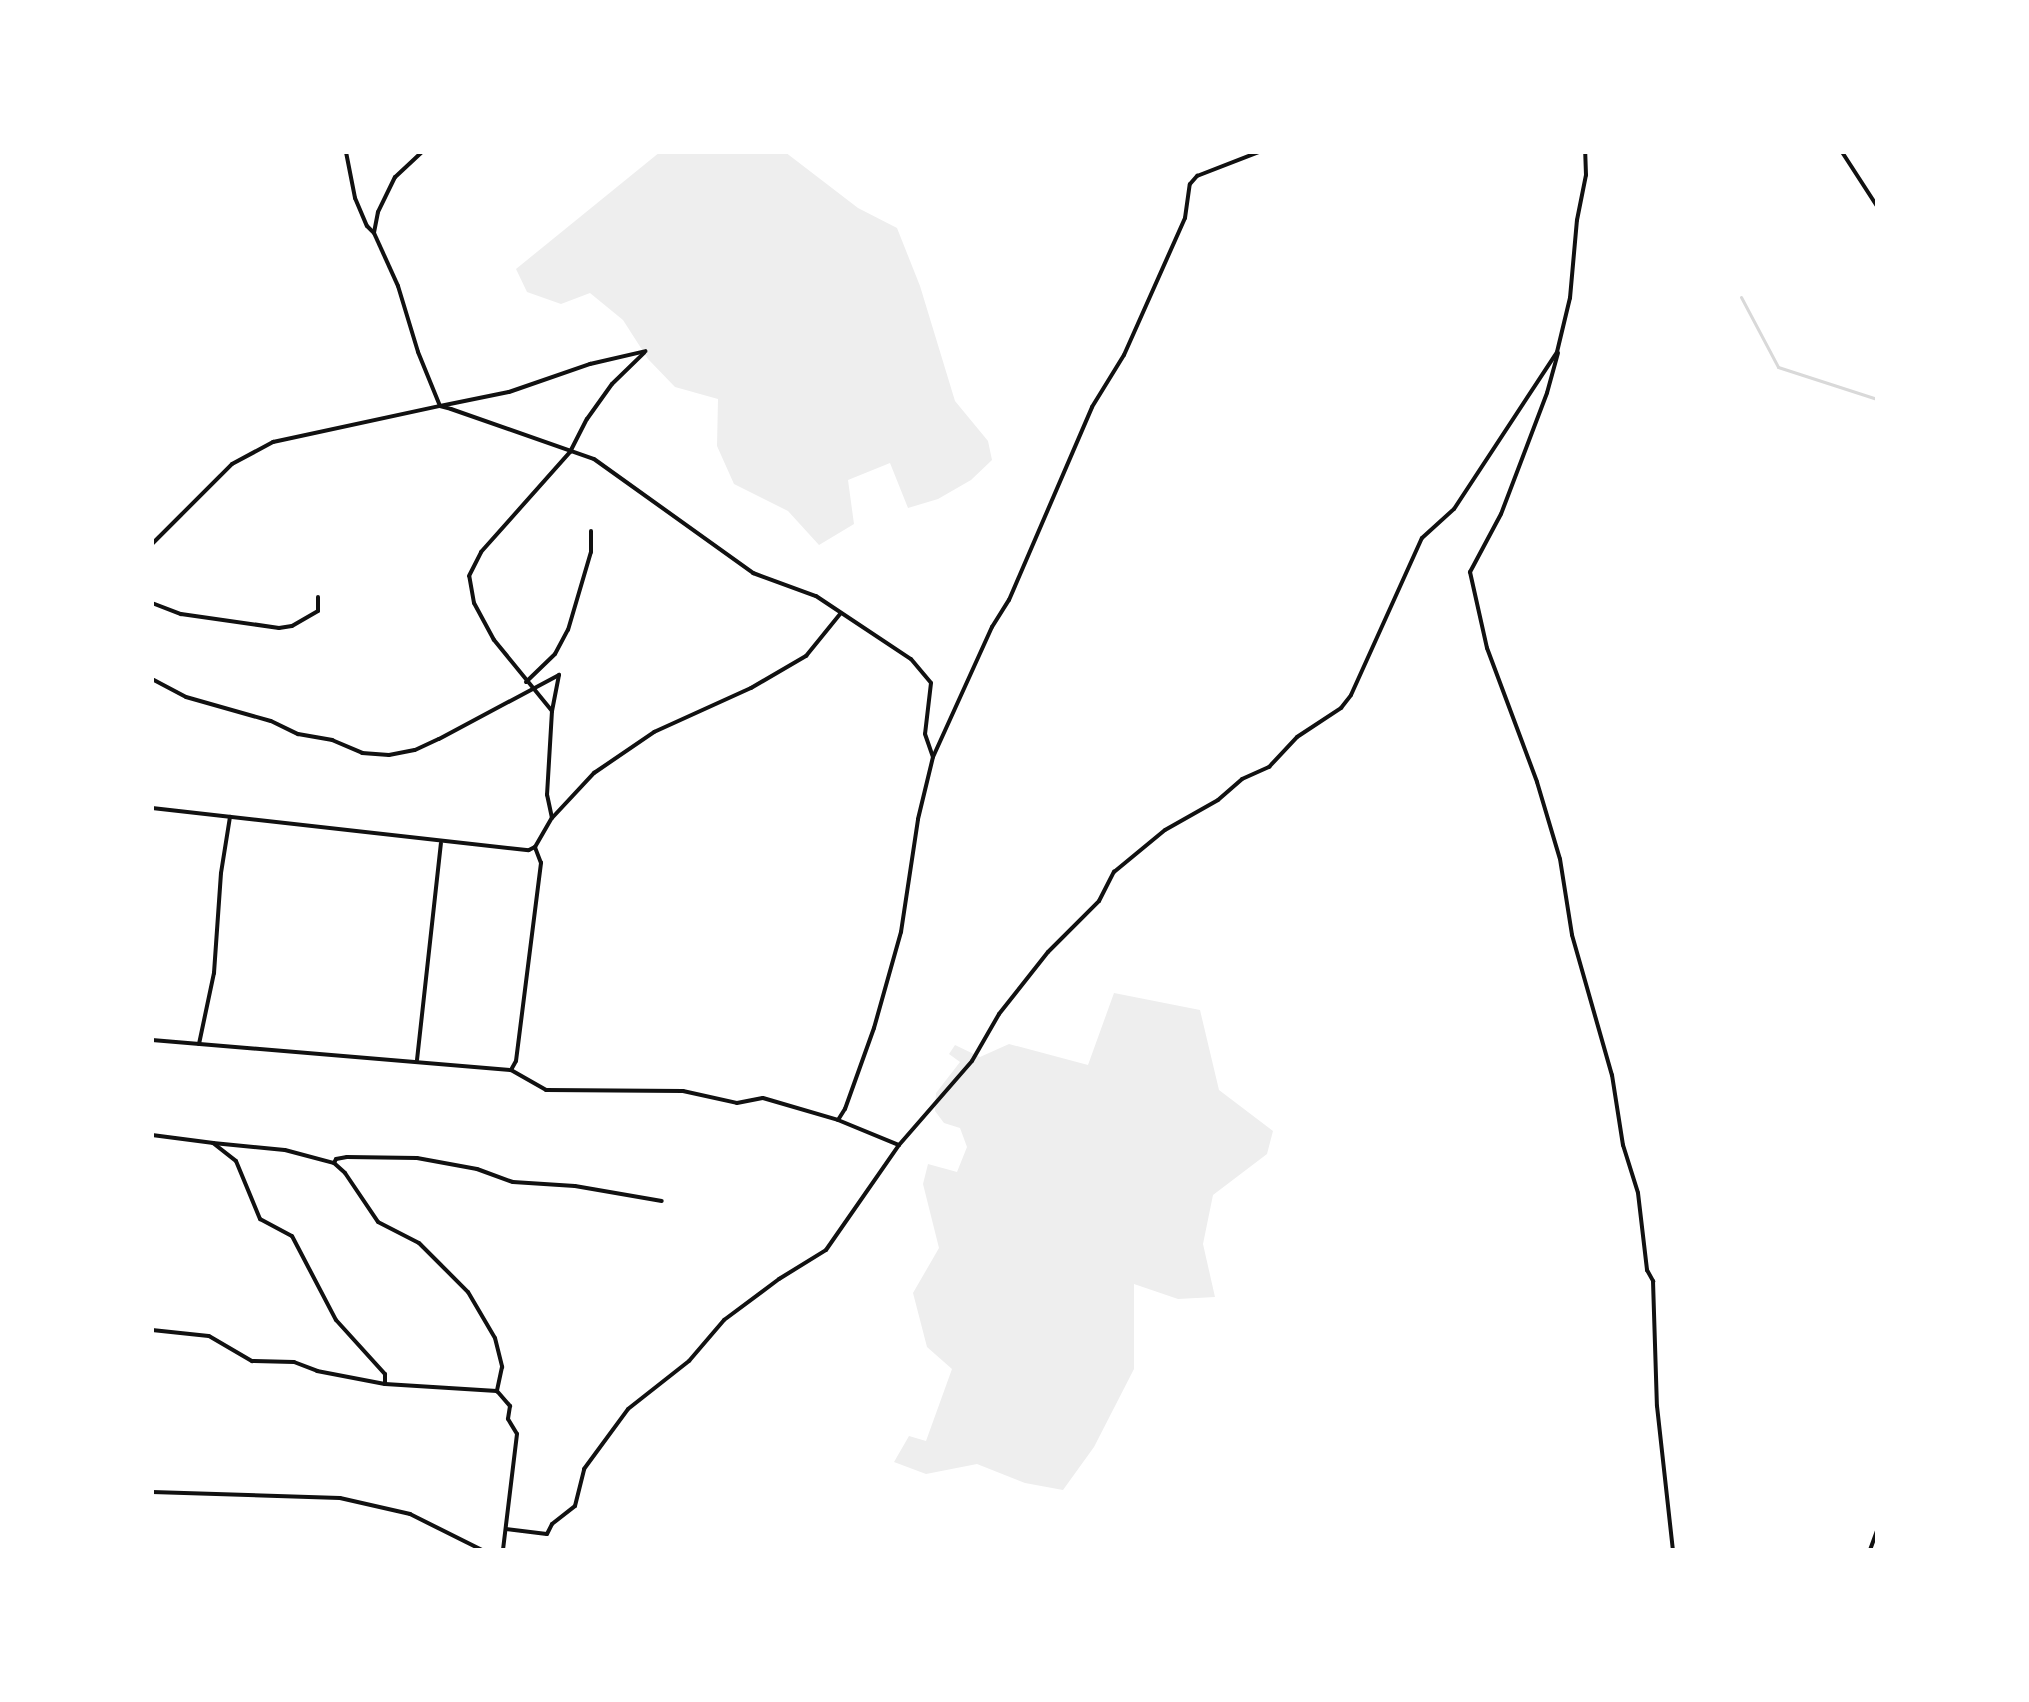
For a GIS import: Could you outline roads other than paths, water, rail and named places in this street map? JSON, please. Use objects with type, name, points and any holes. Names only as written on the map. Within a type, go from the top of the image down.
[{"type":"street","points":[[346,152],[355,198],[398,286],[418,352],[440,406],[594,459],[753,573],[816,596],[911,659],[931,683],[925,734],[933,757]]},
{"type":"street","points":[[374,233],[378,212],[395,177],[422,152]]},
{"type":"street","points":[[838,1120],[845,1109],[874,1028],[901,932],[902,903],[933,757],[992,627],[1009,600],[1092,407],[1124,355],[1185,218],[1190,184],[1197,176],[1259,152]]},
{"type":"street","points":[[1585,152],[1586,175],[1577,220],[1570,298],[1547,393],[1501,514],[1470,572],[1487,648],[1537,782],[1560,859],[1572,935],[1612,1075],[1623,1145],[1638,1193],[1647,1270],[1653,1281],[1657,1406],[1673,1550]]},
{"type":"street","points":[[1842,152],[1877,206]]},
{"type":"street","points":[[152,544],[232,464],[273,442],[509,392],[590,364],[646,351],[612,384],[570,452],[481,552],[469,576],[474,603],[494,640],[552,711]]},
{"type":"street","points":[[506,1529],[547,1534],[552,1524],[575,1506],[584,1469],[628,1409],[689,1361],[724,1320],[826,1250],[899,1145],[972,1061],[999,1014],[1048,952],[1099,901],[1114,872],[1165,830],[1218,800],[1242,779],[1269,767],[1297,737],[1341,708],[1351,695],[1422,538],[1454,509],[1557,352]]},
{"type":"street","points":[[526,682],[555,654],[568,630],[588,565],[591,531]]},
{"type":"street","points":[[152,603],[181,614],[279,628],[292,626],[318,611],[318,597]]},
{"type":"street","points":[[152,808],[441,843],[529,850],[535,847],[552,818],[594,773],[654,732],[751,688],[806,656],[841,613]]},
{"type":"street","points":[[152,679],[186,697],[271,721],[298,734],[332,740],[362,753],[389,755],[415,750],[439,739],[559,675],[552,711],[547,795],[552,818]]},
{"type":"street","points":[[199,1044],[214,973],[221,873],[231,817]]},
{"type":"street","points":[[417,1060],[441,843]]},
{"type":"street","points":[[511,1070],[516,1061],[541,863],[535,847]]},
{"type":"street","points":[[152,1040],[322,1056],[417,1060],[480,1070],[511,1070],[546,1090],[683,1091],[737,1103],[763,1098],[838,1120],[899,1145]]},
{"type":"street","points":[[152,1135],[285,1150],[334,1163],[345,1173],[378,1222],[419,1243],[468,1292],[495,1338],[502,1367],[497,1391]]},
{"type":"street","points":[[213,1143],[236,1161],[260,1219],[292,1236],[336,1320],[385,1374],[385,1384]]},
{"type":"street","points":[[334,1163],[336,1159],[347,1157],[417,1158],[477,1169],[513,1182],[575,1186],[662,1201]]},
{"type":"street","points":[[152,1330],[209,1336],[252,1361],[294,1362],[317,1371],[385,1384],[497,1391],[510,1406],[508,1419],[517,1434],[503,1550]]},
{"type":"street","points":[[152,1492],[340,1498],[410,1514],[482,1550]]},
{"type":"street","points":[[1870,1550],[1877,1531]]},
{"type":"waterway","points":[[1741,297],[1778,367],[1877,399]]}]
